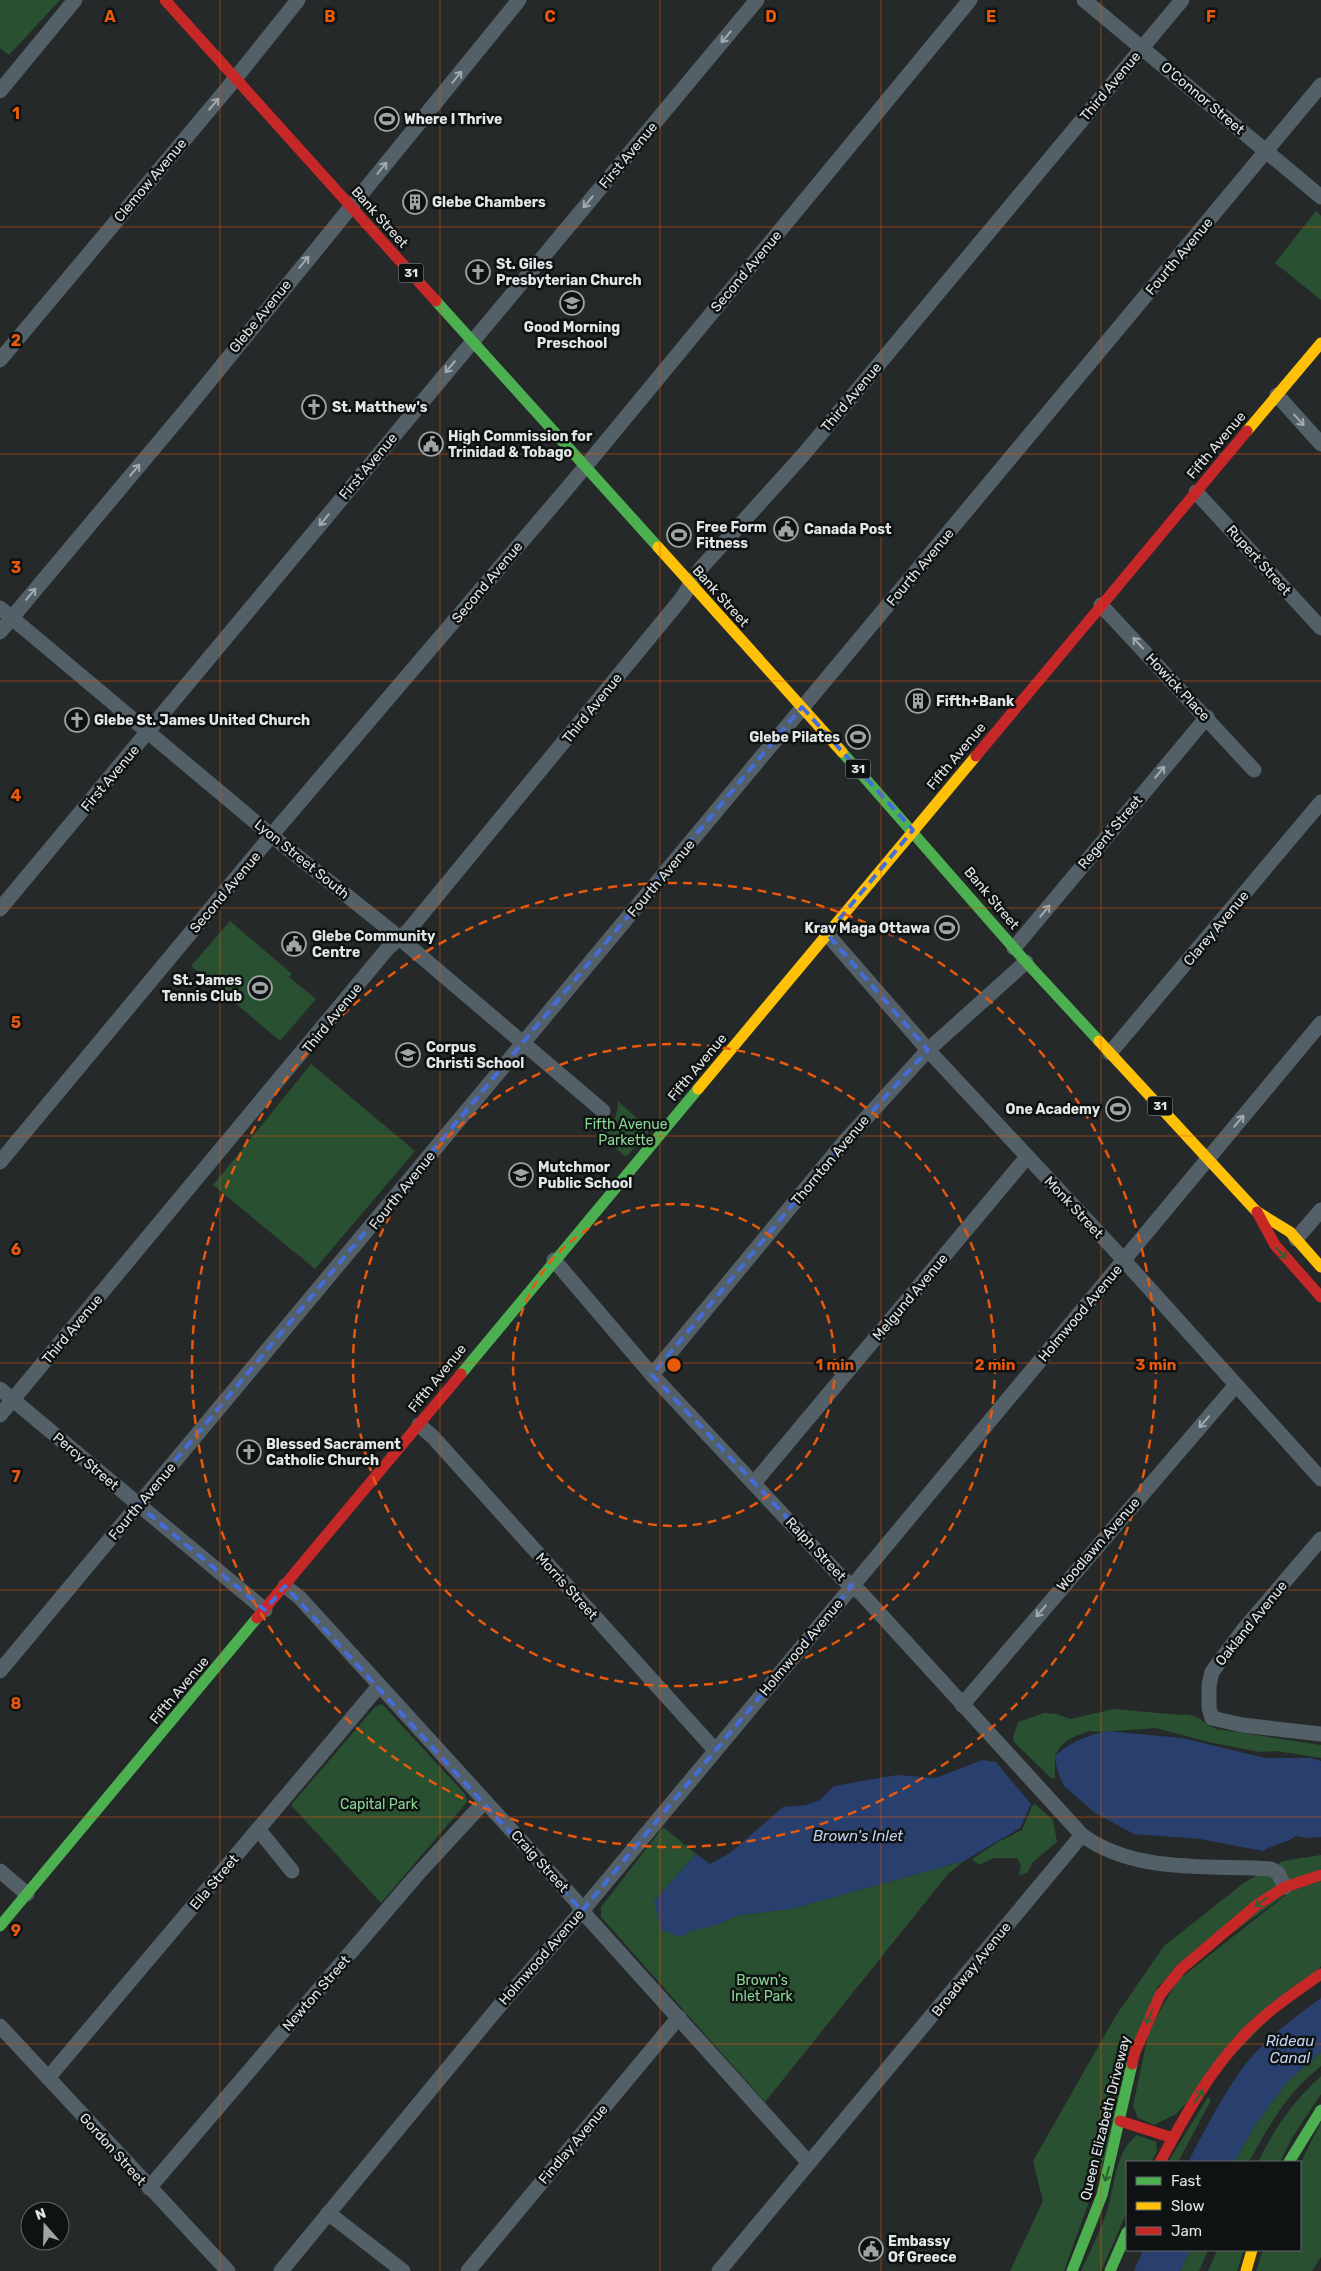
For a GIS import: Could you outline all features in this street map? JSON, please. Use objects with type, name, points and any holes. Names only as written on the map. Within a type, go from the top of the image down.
[{"type":"main road","name":"Bank Street","points":[[165,0],[351,205],[471,342],[585,465],[691,586],[913,830],[1026,962],[1256,1211],[1275,1245],[1321,1297]]},
{"type":"main road","name":"Fifth Avenue","points":[[0,1926],[1321,343]]},
{"type":"main road","name":"Bank Street","points":[[1256,1211],[1290,1232],[1321,1267]]},
{"type":"main road","name":"Queen Elizabeth Driveway","points":[[1072,2271],[1102,2195],[1135,2052],[1152,2009],[1165,1989],[1181,1970],[1258,1904],[1285,1886],[1321,1875]]},
{"type":"main road","points":[[1161,2161],[1216,2069],[1247,2032],[1321,1974]]},
{"type":"main road","points":[[1290,2161],[1321,2110]]},
{"type":"main road","points":[[1120,2121],[1173,2138]]},
{"type":"main road","points":[[1110,2271],[1126,2234]]},
{"type":"main road","points":[[1246,2271],[1252,2251]]},
{"type":"street","points":[[0,91],[75,0]]},
{"type":"street","name":"Clemow Avenue","points":[[0,360],[298,0]]},
{"type":"street","name":"Glebe Avenue","points":[[0,632],[6,613],[190,405],[519,0]]},
{"type":"street","name":"First Avenue","points":[[0,909],[757,0]]},
{"type":"street","name":"Second Avenue","points":[[0,1162],[585,465],[970,0]]},
{"type":"street","name":"O'Connor Street","points":[[1084,0],[1321,197]]},
{"type":"street","name":"Third Avenue","points":[[0,1415],[388,948],[408,931],[691,586],[701,568],[804,454],[1182,0]]},
{"type":"street","name":"Fourth Avenue","points":[[0,1671],[1321,85]]},
{"type":"street","points":[[1277,396],[1321,444]]},
{"type":"street","name":"Rupert Street","points":[[1196,492],[1321,628]]},
{"type":"street","name":"Howick Place","points":[[1101,605],[1207,717],[1254,770]]},
{"type":"street","name":"Lyon Street South","points":[[6,613],[272,836],[390,930],[398,939],[603,1111]]},
{"type":"street","name":"Regent Street","points":[[1014,948],[1207,717]]},
{"type":"street","name":"Clarey Avenue","points":[[1110,1054],[1321,802]]},
{"type":"street","name":"Monk Street","points":[[827,934],[928,1050],[1124,1261],[1321,1480]]},
{"type":"street","name":"Thornton Avenue","points":[[652,1375],[844,1141],[928,1050],[1026,962]]},
{"type":"street","name":"Holmwood Avenue","points":[[281,2271],[496,2010],[582,1911],[714,1749],[1124,1261],[1321,1022]]},
{"type":"street","name":"Melgund Avenue","points":[[754,1483],[1028,1157]]},
{"type":"street","points":[[1296,1239],[1321,1210]]},
{"type":"street","name":"Ralph Street","points":[[554,1260],[652,1375],[991,1734],[1082,1835]]},
{"type":"street","name":"Woodlawn Avenue","points":[[962,1705],[1236,1385]]},
{"type":"street","name":"Percy Street","points":[[0,1389],[265,1610]]},
{"type":"street","name":"Morris Street","points":[[419,1425],[433,1437],[714,1749]]},
{"type":"street","name":"Oakland Avenue","points":[[1321,1539],[1244,1629],[1212,1672],[1209,1685],[1209,1708],[1212,1718],[1242,1725],[1321,1734]]},
{"type":"street","name":"Craig Street","points":[[285,1586],[300,1598],[576,1901],[582,1911],[809,2163]]},
{"type":"street","name":"Ella Street","points":[[48,2078],[379,1686]]},
{"type":"street","name":"Newton Street","points":[[149,2188],[422,1869],[485,1801]]},
{"type":"street","points":[[258,1829],[292,1871]]},
{"type":"street","points":[[1082,1835],[1096,1846],[1134,1860],[1272,1870],[1278,1873],[1285,1886]]},
{"type":"street","name":"Broadway Avenue","points":[[719,2271],[1082,1835]]},
{"type":"street","points":[[0,1871],[27,1894]]},
{"type":"street","name":"Findlay Avenue","points":[[468,2271],[679,2017]]},
{"type":"street","name":"Gordon Street","points":[[0,2026],[228,2271]]},
{"type":"street","points":[[328,2213],[403,2271]]},
{"type":"highlighted area","points":[[802,707],[913,830],[827,934],[928,1050],[845,1141],[652,1375],[852,1586],[582,1911],[285,1586],[265,1610],[138,1505]]},
{"type":"green space","points":[[0,0],[60,0],[9,55],[0,48]]},
{"type":"green space","points":[[1316,211],[1321,216],[1321,300],[1275,263]]},
{"type":"green space","name":"St. James Tennis Club","points":[[230,921],[292,974],[289,977],[316,999],[280,1041],[191,966]]},
{"type":"green space","points":[[311,1064],[415,1151],[315,1269],[213,1185]]},
{"type":"green space","name":"Fifth Avenue Parkette","points":[[618,1101],[650,1130],[626,1157],[594,1129],[598,1125],[612,1122],[616,1116]]},
{"type":"green space","name":"Capital Park","points":[[382,1704],[465,1794],[467,1802],[381,1903],[291,1805],[375,1707]]},
{"type":"green space","points":[[1114,1709],[1186,1714],[1216,1729],[1321,1745],[1321,1758],[1276,1751],[1260,1752],[1208,1742],[1156,1728],[1102,1732],[1089,1731],[1069,1739],[1059,1748],[1055,1756],[1055,1778],[1051,1778],[1014,1742],[1013,1737],[1018,1722],[1044,1713],[1057,1714],[1070,1719]]},
{"type":"green space","points":[[1035,1804],[1053,1820],[1057,1842],[1033,1862],[1027,1873],[1019,1875],[1021,1866],[1017,1858],[994,1858],[979,1865],[972,1859],[998,1842],[1022,1830],[1032,1806]]},
{"type":"green space","name":"Brown's Inlet Park","points":[[663,1827],[696,1854],[654,1901],[691,1930],[713,1926],[740,1915],[791,1909],[964,1861],[948,1874],[765,2102],[601,1917],[601,1907]]},
{"type":"green space","points":[[1321,1855],[1321,1869],[1158,1986],[1107,2152],[1064,2271],[1010,2271],[1043,2201],[1033,2161],[1115,2017],[1164,1946],[1245,1882],[1283,1861]]},
{"type":"green space","points":[[1321,1881],[1321,1966],[1176,2114],[1154,2125],[1138,2118],[1133,2106],[1149,2030],[1177,1981],[1292,1890]]},
{"type":"green space","points":[[1321,2052],[1321,2066],[1288,2099],[1250,2161],[1235,2161],[1255,2125],[1288,2081]]},
{"type":"green space","points":[[1321,2076],[1321,2094],[1292,2138],[1280,2161],[1259,2161],[1285,2116]]},
{"type":"green space","points":[[1208,2097],[1211,2100],[1179,2161],[1169,2161]]},
{"type":"green space","points":[[1321,2122],[1321,2257],[1312,2271],[1256,2271],[1263,2251],[1301,2251],[1301,2162]]},
{"type":"green space","points":[[1137,2135],[1156,2142],[1157,2151],[1152,2161],[1126,2161],[1126,2214],[1101,2271],[1081,2271],[1105,2217],[1119,2162],[1129,2143]]},
{"type":"green space","points":[[1190,2251],[1208,2251],[1199,2271],[1180,2271]]},
{"type":"green space","points":[[1217,2251],[1244,2251],[1237,2271],[1208,2271]]},
{"type":"water","points":[[1106,1731],[1182,1738],[1265,1758],[1310,1758],[1321,1761],[1321,1837],[1308,1838],[1296,1836],[1263,1851],[1200,1839],[1134,1834],[1095,1813],[1064,1786],[1057,1769],[1055,1756],[1066,1747],[1079,1740]]},
{"type":"water","name":"Brown's Inlet","points":[[982,1760],[996,1762],[1031,1804],[1020,1828],[964,1861],[791,1909],[740,1915],[713,1926],[691,1931],[682,1937],[661,1930],[654,1901],[696,1854],[710,1864],[730,1853],[783,1807],[806,1805],[820,1800],[834,1786],[897,1775],[936,1778]]},
{"type":"water","name":"Rideau Canal","points":[[1321,1998],[1321,2052],[1288,2081],[1255,2125],[1235,2161],[1189,2161],[1207,2125],[1236,2077],[1252,2056],[1290,2021]]},
{"type":"water","points":[[1143,2251],[1190,2251],[1180,2271],[1134,2271]]},
{"type":"traffic: fast","points":[[436,301],[658,547]]},
{"type":"traffic: fast","points":[[842,752],[1026,962],[1099,1041]]},
{"type":"traffic: fast","points":[[461,1374],[698,1089]]},
{"type":"traffic: fast","points":[[0,1926],[257,1618]]},
{"type":"traffic: fast","points":[[1072,2271],[1102,2195],[1132,2064]]},
{"type":"traffic: fast","points":[[1290,2161],[1321,2110]]},
{"type":"traffic: fast","points":[[1110,2271],[1126,2234]]},
{"type":"traffic: slow","points":[[1247,431],[1321,343]]},
{"type":"traffic: slow","points":[[658,547],[842,752]]},
{"type":"traffic: slow","points":[[698,1089],[976,756]]},
{"type":"traffic: slow","points":[[1099,1041],[1256,1211],[1290,1232],[1321,1267]]},
{"type":"traffic: slow","points":[[1246,2271],[1252,2251]]},
{"type":"traffic: jam","points":[[165,0],[436,301]]},
{"type":"traffic: jam","points":[[976,756],[1247,431]]},
{"type":"traffic: jam","points":[[1257,1212],[1275,1245],[1321,1297]]},
{"type":"traffic: jam","points":[[257,1618],[461,1374]]},
{"type":"traffic: jam","points":[[1132,2064],[1135,2052],[1160,1995],[1181,1969],[1258,1904],[1285,1887],[1321,1875]]},
{"type":"traffic: jam","points":[[1161,2161],[1199,2094],[1234,2046],[1265,2015],[1321,1974]]},
{"type":"traffic: jam","points":[[1120,2121],[1173,2138]]},
{"type":"place","name":"Where I Thrive","points":[[387,119]]},
{"type":"place","name":"Glebe Chambers","points":[[415,202]]},
{"type":"place","name":"St. Giles Presbyterian Church","points":[[478,272]]},
{"type":"place","name":"Good Morning Preschool","points":[[572,303]]},
{"type":"place","name":"St. Matthew's","points":[[314,407]]},
{"type":"place","name":"High Commission for Trinidad & Tobago","points":[[431,444]]},
{"type":"place","name":"Canada Post","points":[[786,529]]},
{"type":"place","name":"Free Form Fitness","points":[[679,535]]},
{"type":"place","name":"Fifth+Bank","points":[[918,701]]},
{"type":"place","name":"Glebe St. James United Church","points":[[77,720]]},
{"type":"place","name":"Glebe Pilates","points":[[858,737]]},
{"type":"place","name":"Krav Maga Ottawa","points":[[947,928]]},
{"type":"place","name":"Glebe Community Centre","points":[[294,944]]},
{"type":"place","name":"St. James Tennis Club","points":[[260,988]]},
{"type":"place","name":"Corpus Christi School","points":[[408,1055]]},
{"type":"place","name":"One Academy","points":[[1118,1109]]},
{"type":"place","name":"Mutchmor Public School","points":[[521,1175]]},
{"type":"place","name":"Blessed Sacrament Catholic Church","points":[[249,1452]]},
{"type":"place","name":"Embassy Of Greece","points":[[871,2249]]}]
